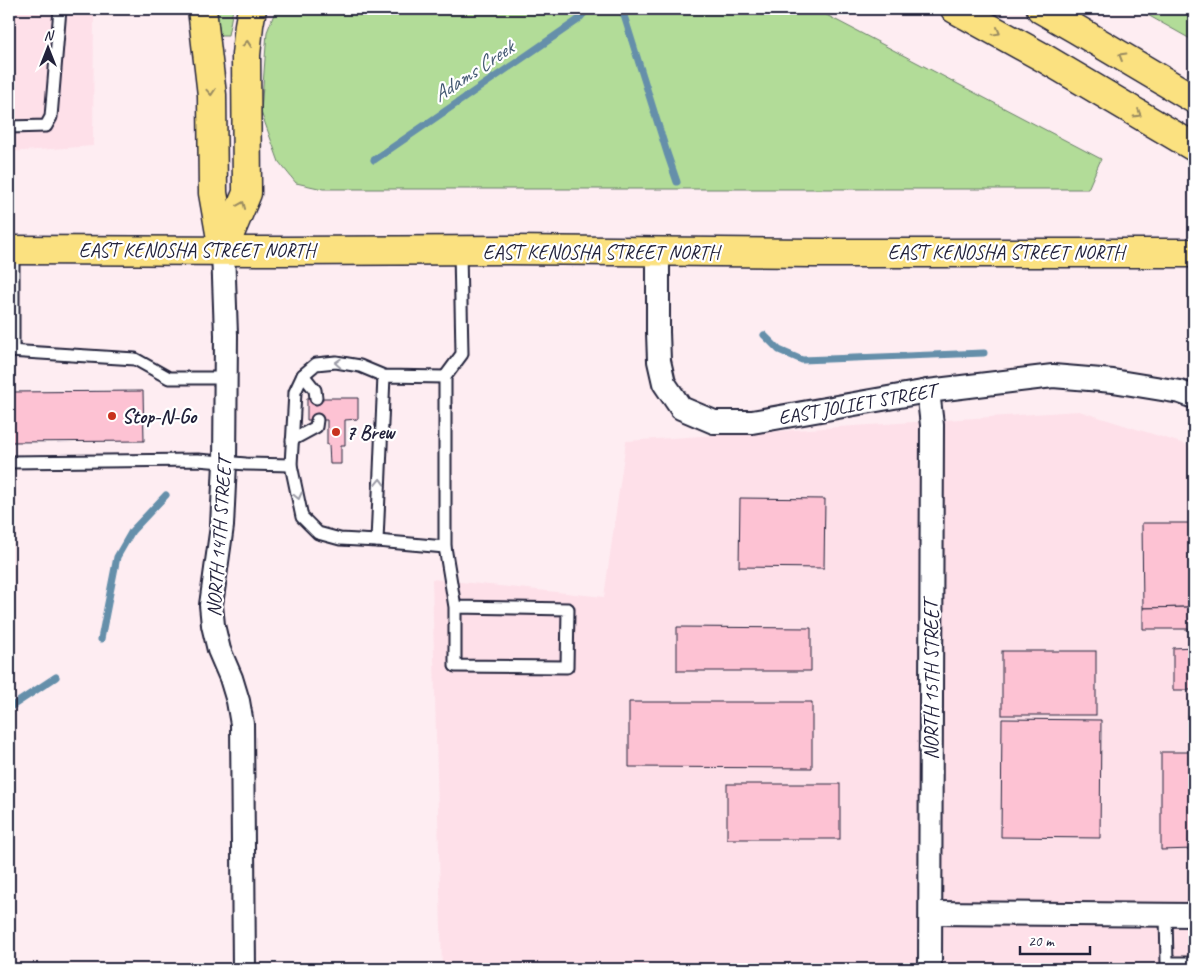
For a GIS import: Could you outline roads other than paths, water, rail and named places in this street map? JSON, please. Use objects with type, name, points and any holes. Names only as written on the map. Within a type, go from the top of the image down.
[{"type":"main road","points":[[202,9],[212,95],[213,193],[223,250]]},
{"type":"main road","points":[[223,250],[247,193],[246,55],[248,25],[252,9]]},
{"type":"main road","points":[[954,9],[1044,58],[1194,147]]},
{"type":"main road","points":[[1041,9],[1194,99]]},
{"type":"main road","name":"EAST KENOSHA STREET NORTH","points":[[11,250],[1194,253]]},
{"type":"street","name":"NORTH 14TH STREET","points":[[223,250],[226,335],[225,463],[222,526],[211,605],[212,625],[232,678],[242,724],[244,969]]},
{"type":"street","name":"EAST JOLIET STREET","points":[[658,252],[659,361],[664,383],[681,408],[714,422],[752,422],[928,391],[1053,376],[1112,381],[1180,392],[1194,397]]},
{"type":"street","name":"NORTH 15TH STREET","points":[[928,391],[932,425],[930,969]]},
{"type":"street","points":[[931,913],[1194,915]]},
{"type":"lane","points":[[9,127],[46,126],[51,117],[60,9]]},
{"type":"lane","points":[[11,250],[11,351],[135,359],[169,378],[226,378]]},
{"type":"lane","points":[[455,607],[568,609],[567,667],[455,666],[455,607],[445,547],[445,377],[462,354],[460,251]]},
{"type":"lane","points":[[445,377],[384,376],[360,366],[336,362],[316,364],[303,375],[294,392],[291,465],[302,517],[318,533],[340,539],[445,547]]},
{"type":"lane","points":[[303,375],[315,390],[316,398]]},
{"type":"lane","points":[[377,541],[384,376]]},
{"type":"lane","points":[[292,440],[316,427],[317,420]]},
{"type":"lane","points":[[9,462],[198,460],[225,463],[291,465]]},
{"type":"lane","points":[[1166,915],[1168,966],[1194,963]]},
{"type":"waterway","name":"Adams Creek","points":[[374,160],[578,20],[588,9]]},
{"type":"waterway","points":[[622,9],[677,182]]},
{"type":"waterway","points":[[764,335],[779,350],[802,360],[984,353]]},
{"type":"waterway","name":"Adams Creek","points":[[101,639],[117,557],[132,531],[166,495]]},
{"type":"waterway","name":"Adams Creek","points":[[9,708],[56,677]]},
{"type":"place","name":"Stop-N-Go","points":[[112,416]]},
{"type":"place","name":"7 Brew","points":[[336,432]]}]
